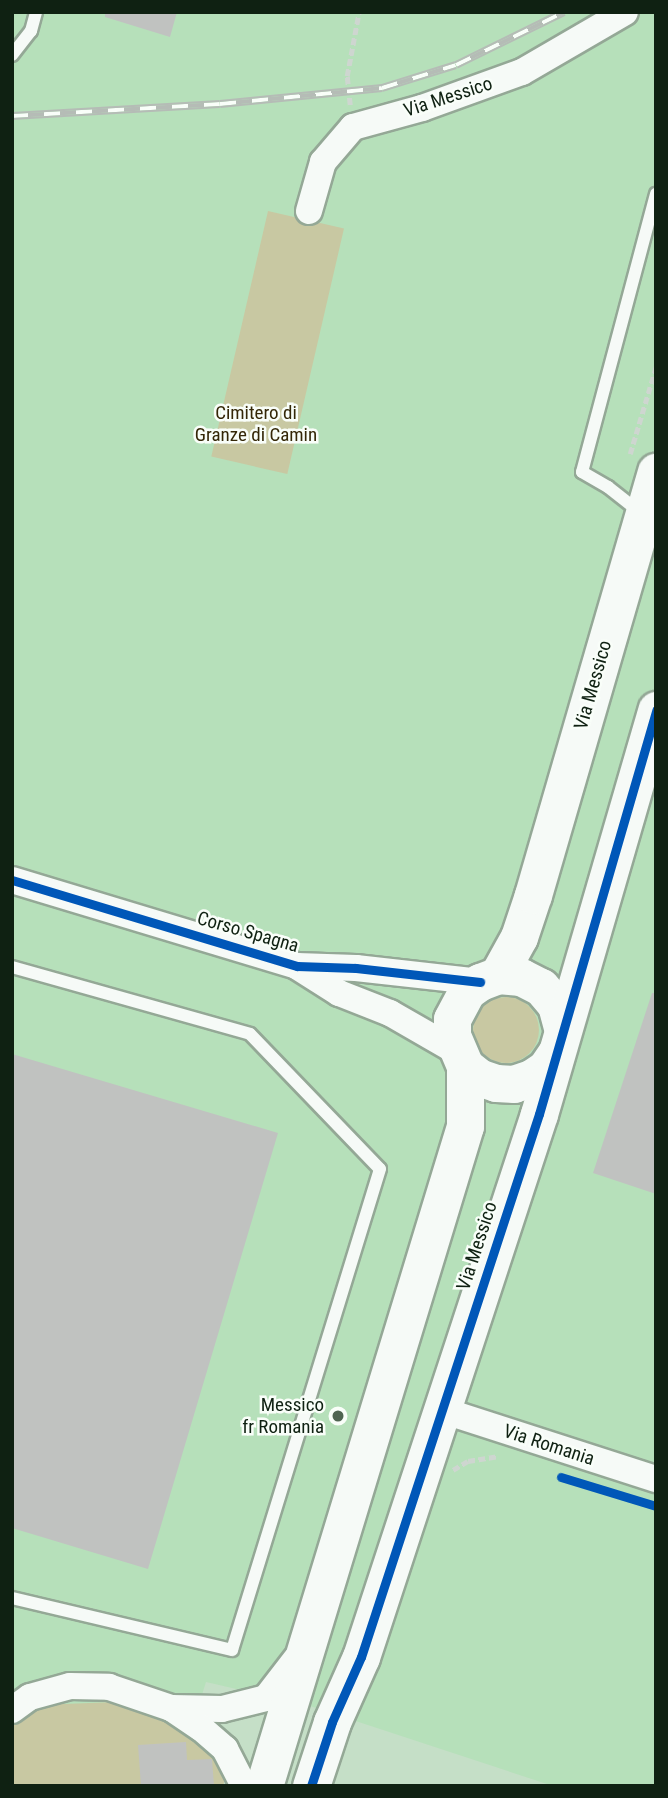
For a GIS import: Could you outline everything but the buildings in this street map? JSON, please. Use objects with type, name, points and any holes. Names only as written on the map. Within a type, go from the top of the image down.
[{"type":"street","name":"Via Messico","points":[[353,127],[422,108],[522,72],[625,12]]},
{"type":"street","points":[[309,211],[323,162],[353,127]]},
{"type":"street","name":"Via Messico","points":[[264,1786],[465,1126],[461,1058],[452,1036],[458,1004],[489,978],[519,937],[656,471]]},
{"type":"street","name":"Via Messico","points":[[311,1786],[332,1722],[360,1657],[442,1410],[559,1040],[656,710]]},
{"type":"street","name":"Corso Spagna","points":[[12,880],[297,966],[489,978]]},
{"type":"street","name":"Corso Spagna","points":[[297,966],[339,993],[390,1013],[461,1058]]},
{"type":"street","points":[[489,978],[521,977],[541,987],[556,1005],[559,1040]]},
{"type":"street","name":"Via Messico","points":[[461,1058],[479,1077],[496,1083],[514,1084],[531,1079],[546,1068],[559,1040]]},
{"type":"street","name":"Via Romania","points":[[442,1410],[656,1479]]},
{"type":"street","name":"Via Messico","points":[[12,1710],[30,1698],[70,1686],[108,1687],[172,1709],[222,1710],[266,1698],[304,1650]]},
{"type":"street","points":[[330,1786],[360,1657]]},
{"type":"street","name":"Via Messico","points":[[172,1709],[225,1749],[244,1786]]},
{"type":"lane","points":[[12,55],[31,31],[36,12]]},
{"type":"lane","points":[[643,514],[608,486],[582,472],[656,194]]},
{"type":"lane","points":[[12,967],[250,1034],[380,1170],[232,1650],[12,1598]]},
{"type":"path","points":[[353,127],[347,76],[359,12]]},
{"type":"path","points":[[449,1472],[468,1461],[502,1455]]},
{"type":"shaded area","points":[[12,12],[656,12],[656,1786],[553,1786],[310,1706],[206,1682],[173,1786],[12,1786]]},
{"type":"green space","name":"Cimitero di Granze di Camin","points":[[268,211],[344,229],[287,474],[211,457]]},
{"type":"green space","points":[[506,997],[519,1000],[529,1007],[536,1017],[539,1030],[536,1043],[529,1053],[519,1060],[506,1063],[493,1060],[483,1053],[476,1043],[473,1030],[476,1017],[483,1007],[493,1000]]},
{"type":"green space","points":[[115,1702],[165,1718],[204,1738],[227,1772],[223,1786],[12,1786],[12,1724],[38,1705]]},
{"type":"railway","points":[[12,116],[220,104],[382,88],[456,65],[564,12]]},
{"type":"cycle path","points":[[311,1786],[332,1722],[361,1657],[539,1114],[656,710]]},
{"type":"cycle path","points":[[12,880],[297,966],[356,968],[480,982]]},
{"type":"cycle path","points":[[561,1477],[656,1506]]},
{"type":"place","name":"Messico fr Romania","points":[[338,1416]]}]
